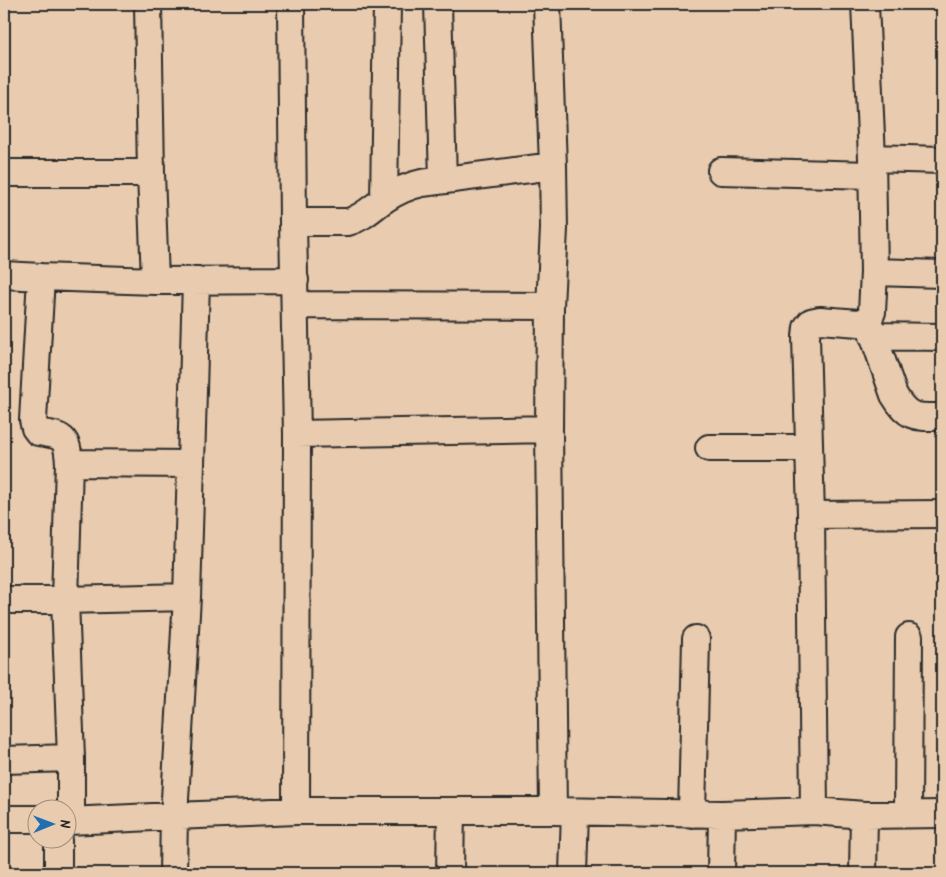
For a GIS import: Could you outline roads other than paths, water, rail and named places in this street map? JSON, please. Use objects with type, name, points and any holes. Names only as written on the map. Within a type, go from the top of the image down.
[{"type":"street","points":[[148,4],[155,281]]},
{"type":"street","points":[[291,4],[297,434],[296,812]]},
{"type":"street","points":[[384,200],[386,4]]},
{"type":"street","points":[[438,4],[444,180]]},
{"type":"street","points":[[546,4],[554,229],[550,306],[549,429],[564,812],[574,873]]},
{"type":"street","points":[[865,4],[872,166],[874,272],[871,328],[894,395],[900,406],[908,413],[918,416],[942,417]]},
{"type":"street","points":[[721,171],[872,166],[942,160]]},
{"type":"street","points":[[293,222],[348,222],[356,220],[395,192],[410,186],[553,166]]},
{"type":"street","points":[[4,173],[151,173]]},
{"type":"street","points":[[874,272],[942,274]]},
{"type":"street","points":[[4,275],[155,281],[196,280],[295,292],[550,306]]},
{"type":"street","points":[[41,277],[33,420],[38,432],[60,436],[65,441],[68,448],[69,462],[65,600],[71,758],[68,800]]},
{"type":"street","points":[[173,873],[174,816],[187,597],[196,280]]},
{"type":"street","points":[[814,811],[807,327],[811,322],[820,320],[859,323],[871,328],[942,336]]},
{"type":"street","points":[[297,434],[549,429]]},
{"type":"street","points":[[709,448],[809,448]]},
{"type":"street","points":[[69,462],[191,464]]},
{"type":"street","points":[[811,515],[942,514]]},
{"type":"street","points":[[4,600],[187,597]]},
{"type":"street","points":[[908,814],[909,637]]},
{"type":"street","points":[[692,814],[696,639]]},
{"type":"street","points":[[4,760],[71,758]]},
{"type":"street","points":[[450,873],[451,811]]},
{"type":"street","points":[[78,826],[174,816],[296,812],[451,811],[722,814],[814,811],[864,815],[942,814]]},
{"type":"street","points":[[721,873],[722,814]]},
{"type":"street","points":[[863,873],[864,815]]},
{"type":"street","points":[[4,818],[28,819]]},
{"type":"street","points":[[58,873],[62,850]]}]
